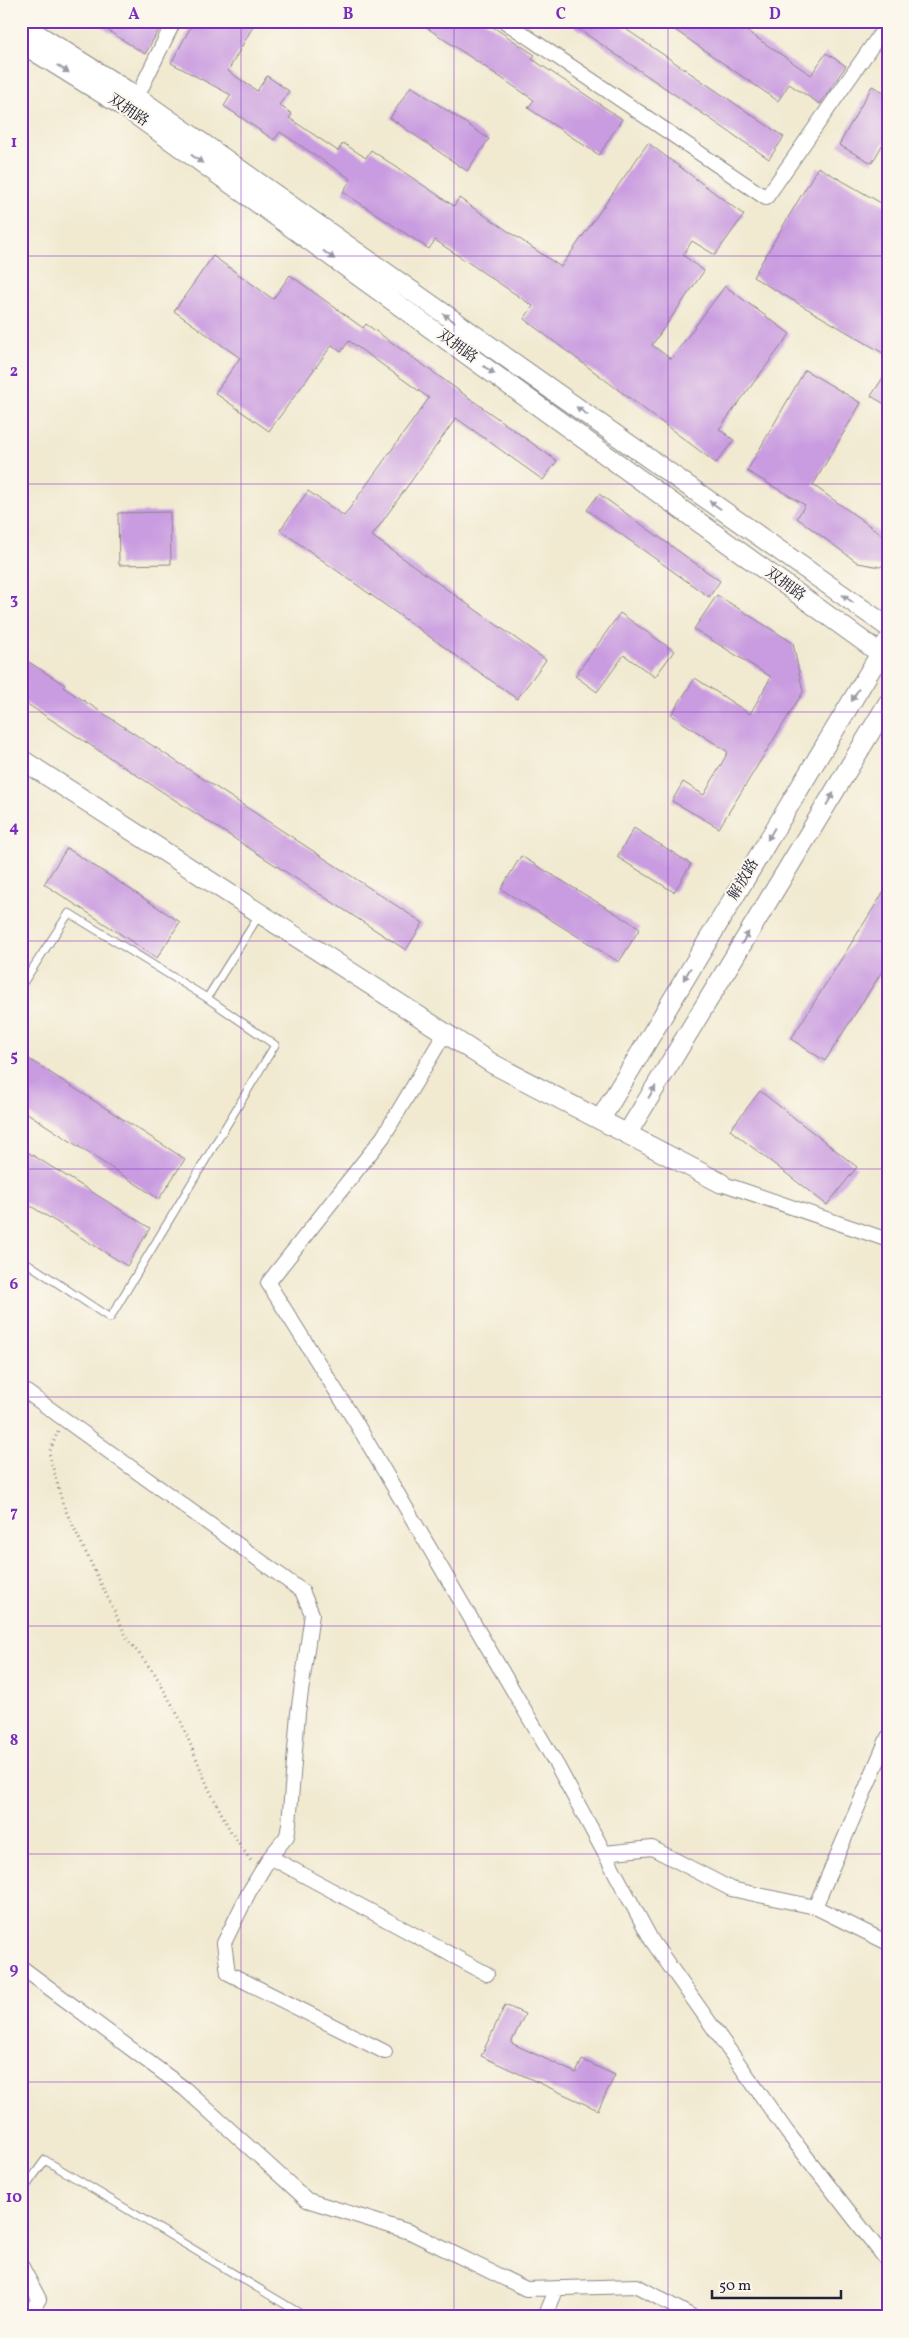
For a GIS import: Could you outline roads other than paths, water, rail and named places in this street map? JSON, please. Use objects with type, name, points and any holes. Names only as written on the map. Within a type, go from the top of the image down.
[{"type":"main road","name":"双拥路","points":[[21,24],[137,97],[888,627]]},
{"type":"main road","name":"双拥路","points":[[21,43],[129,110],[885,651]]},
{"type":"main road","name":"解放路","points":[[600,1120],[885,651]]},
{"type":"main road","name":"解放路","points":[[627,1134],[888,703]]},
{"type":"main road","points":[[21,759],[493,1064],[721,1183]]},
{"type":"street","points":[[137,97],[174,21]]},
{"type":"street","points":[[504,21],[766,198],[888,23]]},
{"type":"street","points":[[445,1033],[382,1137],[268,1283],[355,1421],[558,1767],[652,1941],[787,2132],[888,2262]]},
{"type":"street","points":[[721,1183],[888,1240]]},
{"type":"street","points":[[21,1388],[302,1591],[312,1614],[298,1713],[287,1836],[270,1857],[224,1943],[228,1973],[385,2052]]},
{"type":"street","points":[[814,1907],[888,1738]]},
{"type":"street","points":[[605,1853],[652,1848],[731,1889],[814,1907],[888,1943]]},
{"type":"street","points":[[270,1857],[487,1974]]},
{"type":"street","points":[[21,1967],[185,2089],[307,2200],[410,2232],[526,2289],[637,2286],[693,2317]]},
{"type":"street","points":[[21,2265],[39,2299],[28,2317]]},
{"type":"street","points":[[545,2317],[557,2288]]},
{"type":"lane","points":[[21,986],[69,913],[207,998],[275,1045],[110,1318],[21,1259]]},
{"type":"lane","points":[[207,998],[260,914]]},
{"type":"lane","points":[[21,2193],[45,2160],[306,2317]]}]
